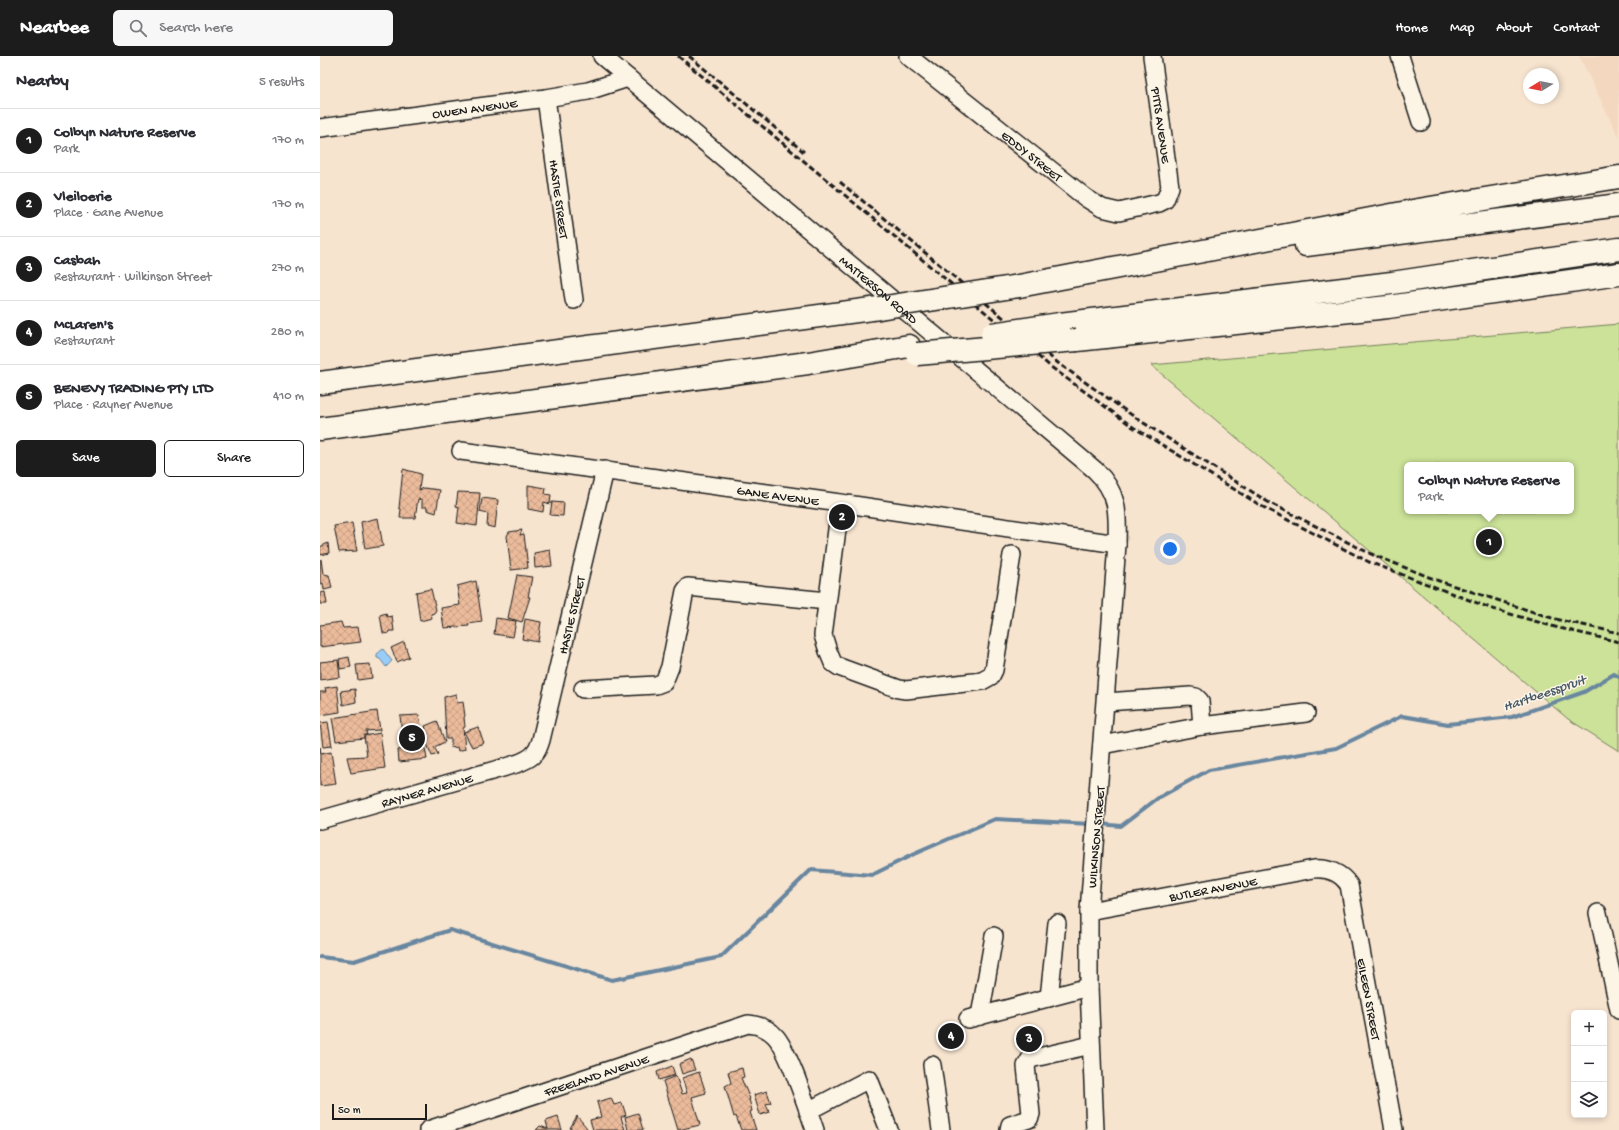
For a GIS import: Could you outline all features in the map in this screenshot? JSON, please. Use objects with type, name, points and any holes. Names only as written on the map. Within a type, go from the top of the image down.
[{"type":"highway","points":[[320,383],[879,308],[1019,286],[1418,210],[1619,177]]},
{"type":"highway","points":[[1065,278],[1619,204]]},
{"type":"highway","points":[[320,429],[913,350],[1060,324],[1392,283],[1619,250]]},
{"type":"highway","points":[[913,350],[1077,340],[1388,307],[1617,274]]},
{"type":"street","name":"MATTERSON ROAD","points":[[602,56],[1100,475],[1111,492],[1118,508],[1117,544]]},
{"type":"street","name":"EDDY STREET","points":[[908,56],[1096,205],[1111,212],[1119,212],[1159,203],[1165,200],[1168,195]]},
{"type":"street","name":"PITTS AVENUE","points":[[1152,56],[1170,180],[1168,195]]},
{"type":"street","points":[[1400,56],[1421,122]]},
{"type":"street","name":"OWEN AVENUE","points":[[320,128],[546,98],[588,91],[628,78]]},
{"type":"street","name":"HASTIE STREET","points":[[546,98],[574,300]]},
{"type":"street","name":"GANE AVENUE","points":[[461,451],[605,470],[839,512],[1117,544]]},
{"type":"street","name":"HASTIE STREET","points":[[533,757],[538,750],[541,740],[605,470]]},
{"type":"street","points":[[839,512],[824,640],[833,663],[839,667],[899,689],[906,690],[985,680],[991,676],[994,670],[1012,555]]},
{"type":"street","name":"WILKINSON STREET","points":[[1095,1130],[1089,987],[1089,911],[1117,544]]},
{"type":"street","points":[[583,689],[656,685],[664,682],[670,667],[685,592],[688,587],[828,601]]},
{"type":"street","points":[[1106,702],[1190,696],[1196,697],[1200,701],[1202,726]]},
{"type":"street","points":[[1102,745],[1202,726],[1306,713]]},
{"type":"street","name":"RAYNER AVENUE","points":[[320,820],[516,764],[533,757]]},
{"type":"street","name":"BUTLER AVENUE","points":[[1089,911],[1314,869],[1323,868],[1336,873]]},
{"type":"street","name":"EILEEN STREET","points":[[1336,873],[1346,880],[1349,885],[1394,1130]]},
{"type":"street","points":[[1598,914],[1619,1010]]},
{"type":"street","points":[[1049,998],[1057,923]]},
{"type":"street","points":[[994,936],[974,1017],[1089,987]]},
{"type":"street","name":"FREELAND AVENUE","points":[[428,1130],[748,1024],[765,1028],[776,1036],[784,1050],[808,1111]]},
{"type":"street","points":[[1009,1130],[1010,1125],[1029,1120],[1031,1114],[1026,1066],[1030,1059],[1091,1045]]},
{"type":"street","points":[[932,1065],[941,1130]]},
{"type":"street","points":[[815,1130],[808,1111],[869,1079],[889,1130]]},
{"type":"shaded area","points":[[1579,56],[1619,56],[1619,138]]},
{"type":"green space","points":[[1619,324],[1619,751],[1568,719],[1151,365]]},
{"type":"water","points":[[383,649],[392,661],[386,667],[380,659],[377,658],[377,654]]},
{"type":"building","points":[[403,469],[421,474],[419,490],[424,488],[440,490],[436,513],[427,510],[427,507],[422,507],[422,500],[418,499],[415,518],[400,518],[401,509],[399,508]]},
{"type":"building","points":[[528,485],[546,488],[545,494],[551,495],[550,504],[544,502],[543,512],[528,509]]},
{"type":"building","points":[[458,492],[480,493],[477,526],[457,523],[459,507],[456,506]]},
{"type":"building","points":[[482,498],[498,500],[495,528],[487,526],[488,514],[480,512]]},
{"type":"building","points":[[552,502],[564,503],[563,516],[550,515]]},
{"type":"building","points":[[832,511],[853,513],[852,524],[831,521]]},
{"type":"building","points":[[378,518],[383,546],[365,549],[361,522]]},
{"type":"building","points":[[352,523],[357,551],[339,552],[334,526]]},
{"type":"building","points":[[522,530],[520,535],[524,534],[528,568],[511,570],[507,536],[509,532]]},
{"type":"building","points":[[328,543],[329,553],[320,555],[320,547]]},
{"type":"building","points":[[550,550],[552,566],[535,568],[534,553]]},
{"type":"building","points":[[321,559],[323,574],[329,575],[332,588],[324,590],[323,583],[320,584]]},
{"type":"building","points":[[517,575],[532,577],[528,597],[530,597],[522,622],[508,618]]},
{"type":"building","points":[[476,581],[482,622],[468,624],[469,626],[444,628],[441,608],[460,605],[457,586]]},
{"type":"building","points":[[431,589],[436,610],[431,614],[432,618],[420,621],[416,592]]},
{"type":"building","points":[[325,592],[327,604],[320,604],[320,593]]},
{"type":"building","points":[[386,613],[387,617],[392,616],[394,631],[389,631],[388,634],[383,633],[380,615]]},
{"type":"building","points":[[496,618],[516,621],[513,637],[494,634]]},
{"type":"building","points":[[525,619],[541,622],[538,642],[522,639]]},
{"type":"building","points":[[341,622],[343,628],[358,627],[361,642],[320,647],[320,625]]},
{"type":"building","points":[[404,642],[409,657],[397,662],[391,648]]},
{"type":"building","points":[[349,657],[351,667],[340,669],[339,659]]},
{"type":"building","points":[[338,660],[340,677],[320,680],[320,662]]},
{"type":"building","points":[[370,664],[372,678],[358,680],[356,665]]},
{"type":"building","points":[[337,686],[340,712],[320,715],[320,692],[326,692],[325,688]]},
{"type":"building","points":[[355,689],[356,702],[343,705],[341,691]]},
{"type":"building","points":[[456,694],[457,703],[463,702],[465,716],[465,727],[463,728],[465,749],[458,751],[457,747],[451,748],[451,739],[446,739],[444,697]]},
{"type":"building","points":[[377,711],[380,730],[366,731],[367,735],[364,735],[364,738],[336,741],[332,718]]},
{"type":"building","points":[[419,715],[427,759],[399,762],[398,750],[404,749],[400,716]]},
{"type":"building","points":[[437,721],[445,742],[434,747],[438,754],[432,756],[421,730],[426,729],[425,726]]},
{"type":"building","points":[[328,722],[332,746],[323,747],[320,723]]},
{"type":"building","points":[[478,727],[484,743],[472,747],[464,732]]},
{"type":"building","points":[[380,733],[385,768],[351,773],[347,757],[367,756],[364,736]]},
{"type":"building","points":[[320,747],[321,754],[331,752],[336,784],[320,786]]},
{"type":"building","points":[[691,1059],[695,1070],[682,1074],[679,1064]]},
{"type":"building","points":[[672,1066],[675,1075],[659,1080],[657,1072]]},
{"type":"building","points":[[742,1068],[744,1077],[741,1078],[750,1099],[752,1111],[750,1112],[756,1130],[741,1130],[736,1116],[734,1117],[725,1086],[731,1083],[728,1072]]},
{"type":"building","points":[[699,1072],[706,1093],[692,1097],[700,1125],[678,1130],[663,1081],[676,1076],[682,1094],[687,1093],[682,1078]]},
{"type":"building","points":[[767,1091],[771,1103],[766,1104],[769,1112],[760,1115],[754,1095]]},
{"type":"building","points":[[611,1098],[614,1105],[622,1103],[626,1115],[621,1117],[625,1130],[593,1130],[590,1120],[601,1117],[597,1102]]},
{"type":"building","points":[[638,1113],[643,1130],[628,1130],[625,1117]]},
{"type":"building","points":[[577,1116],[587,1128],[585,1130],[573,1130],[570,1128]]},
{"type":"building","points":[[558,1117],[562,1130],[536,1130],[540,1126],[548,1129],[546,1121]]},
{"type":"waterway","name":"Hartbeesspruit","points":[[1100,824],[1121,826],[1158,798],[1209,770],[1336,748],[1402,716],[1448,724],[1512,717],[1584,692],[1614,674],[1619,677]]},
{"type":"waterway","points":[[320,957],[354,961],[450,930],[612,980],[721,957],[811,870],[872,875],[914,854],[995,819],[1091,824]]},
{"type":"railway","points":[[678,56],[1051,367],[1133,427],[1263,507],[1369,562],[1493,609],[1555,627],[1619,642]]},
{"type":"railway","points":[[689,56],[804,152]]},
{"type":"railway","points":[[840,182],[1058,363],[1136,418],[1268,502],[1371,554],[1439,581],[1555,619],[1619,633]]},
{"type":"place","name":"Vleiloerie","points":[[842,517]]},
{"type":"place","name":"Colbyn Nature Reserve","points":[[1489,542]]},
{"type":"place","name":"BENEVY TRADING PTY LTD","points":[[412,738]]},
{"type":"place","name":"McLaren's","points":[[951,1036]]},
{"type":"place","name":"Casbah","points":[[1029,1039]]}]
